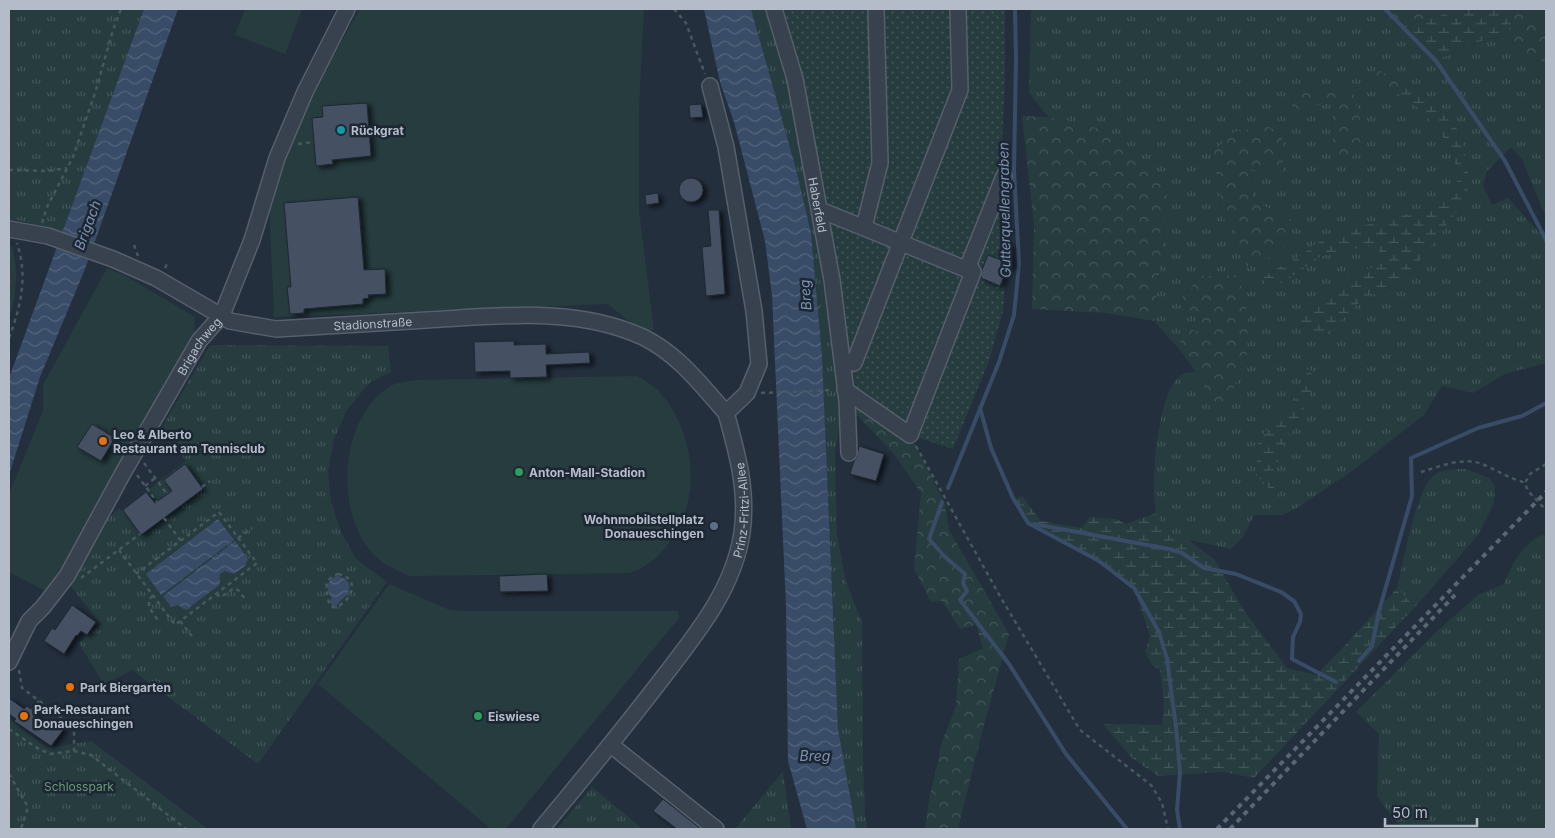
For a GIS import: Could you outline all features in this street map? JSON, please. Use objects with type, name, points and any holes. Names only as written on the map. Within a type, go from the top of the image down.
[{"type":"street","name":"Brigachweg","points":[[14,664],[29,620],[67,576],[123,473],[199,342],[222,315],[252,240],[277,158],[305,92],[347,9]]},
{"type":"street","name":"Haberfeld","points":[[774,9],[795,79],[832,280],[849,453]]},
{"type":"street","points":[[864,228],[880,163],[876,9]]},
{"type":"street","points":[[854,363],[960,90],[958,9]]},
{"type":"street","points":[[710,86],[727,157],[754,311],[759,364],[747,393],[726,413]]},
{"type":"street","points":[[842,390],[910,435],[973,272],[969,264],[1004,176]]},
{"type":"street","points":[[820,210],[973,272]]},
{"type":"street","name":"Stadionstraße","points":[[12,235],[44,235],[113,259],[156,278],[230,321],[276,329],[505,316],[557,317],[590,321],[619,328],[644,338],[667,352],[692,374],[726,413]]},
{"type":"street","name":"Prinz-Fritzi-Allee","points":[[541,829],[612,745],[710,615],[729,577],[742,533],[744,488],[739,459],[726,413]]},
{"type":"street","points":[[612,745],[716,829]]},
{"type":"path","points":[[44,235],[47,207],[73,157],[121,9]]},
{"type":"path","points":[[674,9],[686,23],[710,86]]},
{"type":"path","points":[[9,170],[48,171],[67,168]]},
{"type":"path","points":[[9,338],[16,320],[23,287],[21,262],[12,235]]},
{"type":"path","points":[[165,269],[168,262]]},
{"type":"path","points":[[764,394],[842,390]]},
{"type":"path","points":[[910,435],[1001,598],[1080,730],[1151,785],[1162,803],[1168,829]]},
{"type":"path","points":[[140,457],[167,494]]},
{"type":"path","points":[[1421,472],[1463,462],[1485,465],[1525,483],[1528,491],[1546,510]]},
{"type":"path","points":[[1525,483],[1530,474],[1546,464]]},
{"type":"path","points":[[133,470],[157,502]]},
{"type":"path","points":[[145,486],[155,478]]},
{"type":"path","points":[[202,487],[210,481]]},
{"type":"path","points":[[119,550],[136,574],[175,625],[257,563],[219,512],[136,574]]},
{"type":"path","points":[[164,518],[181,541]]},
{"type":"path","points":[[238,538],[252,528]]},
{"type":"path","points":[[78,581],[140,534]]},
{"type":"path","points":[[338,574],[350,580],[352,586],[351,593],[341,603],[336,608],[330,606],[325,588],[331,576],[338,574]]},
{"type":"path","points":[[216,594],[221,597],[234,588],[246,600]]},
{"type":"path","points":[[153,596],[149,599],[148,607],[159,622]]},
{"type":"path","points":[[180,621],[192,636]]},
{"type":"path","points":[[14,664],[22,688],[74,728],[74,750]]},
{"type":"path","points":[[32,710],[39,700]]},
{"type":"path","points":[[9,729],[37,748],[50,754],[74,750],[91,755],[186,829]]},
{"type":"path","points":[[9,774],[28,807],[21,829]]},
{"type":"green space","points":[[9,9],[144,9],[63,231],[17,220],[9,220]]},
{"type":"green space","points":[[245,9],[302,9],[285,54],[235,35]]},
{"type":"green space","points":[[360,9],[644,9],[639,109],[639,210],[654,330],[639,330],[608,304],[274,317],[269,200],[286,149],[314,89]]},
{"type":"green space","points":[[751,9],[774,9],[795,79],[845,390],[835,452],[837,535],[846,582],[862,622],[863,760],[865,815],[868,829],[856,829],[838,729],[822,356],[811,233],[796,169]]},
{"type":"green space","points":[[774,9],[1005,9],[1005,82],[1001,161],[1007,258],[1003,311],[989,361],[953,449],[910,435],[845,390],[832,280]]},
{"type":"green space","points":[[1031,9],[1377,9],[1388,19],[1404,28],[1436,61],[1470,45],[1488,39],[1507,36],[1532,62],[1546,61],[1546,216],[1522,159],[1511,147],[1487,171],[1483,186],[1492,205],[1508,198],[1546,240],[1546,363],[1505,374],[1473,393],[1442,386],[1424,415],[1352,471],[1297,508],[1282,515],[1254,515],[1243,537],[1231,549],[1170,536],[1157,516],[1154,500],[1157,440],[1166,400],[1173,385],[1181,375],[1196,372],[1207,392],[1212,414],[1241,284],[1238,275],[1200,276],[1179,301],[1202,320],[1202,333],[1181,326],[1180,350],[1154,321],[1168,188],[1109,131],[1048,117],[1029,93]],"holes":[[[1377,70],[1409,84],[1432,101],[1457,129],[1465,150],[1468,192],[1464,202],[1405,280],[1384,292],[1366,296],[1324,336],[1299,326],[1334,288],[1357,271],[1373,268],[1379,261],[1380,246],[1366,245],[1353,250],[1322,256],[1287,280],[1263,277],[1300,256],[1323,239],[1391,217],[1416,212],[1447,194],[1457,182],[1456,167],[1451,147],[1427,117],[1411,101],[1374,81]],[[1352,88],[1333,156],[1332,103],[1292,109],[1291,91]],[[1284,150],[1282,171],[1251,169],[1253,201],[1292,220],[1235,230],[1220,215],[1221,190],[1217,182]],[[1309,369],[1304,408],[1281,449],[1276,472],[1278,496],[1256,475],[1258,441],[1275,419],[1285,415]]]},
{"type":"green space","points":[[1377,9],[1459,9],[1455,17],[1433,15],[1404,28],[1388,19]]},
{"type":"green space","points":[[1459,9],[1515,9],[1507,36],[1488,39],[1470,45],[1436,61],[1404,28],[1433,15],[1455,17]]},
{"type":"green space","points":[[1515,9],[1519,9],[1546,29],[1546,61],[1532,62],[1507,36]]},
{"type":"green space","points":[[1519,9],[1546,9],[1546,29],[1543,27]]},
{"type":"green space","points":[[1377,70],[1409,84],[1396,93],[1374,81]]},
{"type":"green space","points":[[1409,84],[1432,101],[1457,129],[1465,150],[1468,192],[1464,202],[1405,280],[1383,292],[1366,296],[1324,336],[1312,333],[1304,329],[1295,320],[1306,307],[1357,271],[1373,268],[1379,261],[1379,246],[1366,245],[1353,250],[1322,256],[1287,280],[1268,289],[1263,277],[1300,256],[1323,239],[1391,217],[1416,212],[1447,194],[1457,182],[1456,167],[1451,147],[1427,117],[1411,101],[1396,93]]},
{"type":"green space","points":[[1352,88],[1364,134],[1353,156],[1333,156],[1332,103],[1292,109],[1291,90]]},
{"type":"green space","points":[[1022,116],[1048,117],[1109,131],[1168,188],[1154,321],[1106,313],[1032,309],[1034,225]]},
{"type":"green space","points":[[1267,126],[1281,134],[1284,150],[1282,171],[1251,170],[1253,201],[1292,220],[1287,243],[1271,257],[1247,267],[1235,230],[1220,215],[1221,190],[1217,182],[1213,152],[1234,132]]},
{"type":"green space","points":[[9,246],[12,246],[16,273],[14,300],[9,318]]},
{"type":"green space","points":[[107,268],[124,275],[195,317],[194,337],[114,474],[51,594],[9,572],[9,494],[43,411],[43,385]]},
{"type":"green space","points":[[1239,275],[1248,316],[1247,358],[1225,408],[1212,414],[1207,392],[1196,372],[1180,350],[1181,326],[1202,333],[1202,320],[1179,301],[1200,276]]},
{"type":"green space","points":[[210,345],[388,346],[391,372],[369,383],[347,410],[334,439],[328,472],[331,502],[341,532],[356,559],[387,582],[258,764],[132,670],[104,685],[79,643],[101,624],[69,584],[103,524],[119,508],[121,511],[186,461],[162,427]]},
{"type":"green space","points":[[1309,369],[1313,371],[1313,386],[1304,408],[1281,449],[1276,472],[1278,497],[1256,475],[1258,441],[1275,419],[1285,415]]},
{"type":"green space","name":"Anton-Mall-Stadion","points":[[637,376],[657,389],[670,405],[686,442],[691,482],[688,502],[682,521],[664,549],[644,567],[630,573],[409,576],[377,558],[360,536],[352,514],[348,491],[348,466],[352,442],[360,420],[373,401],[390,386],[416,380]]},
{"type":"green space","points":[[857,399],[910,435],[945,504],[949,530],[1009,634],[958,829],[925,829],[929,800],[942,742],[956,706],[959,659],[983,648],[976,625],[960,629],[942,601],[931,602],[914,569],[921,493],[894,454],[854,412]]},
{"type":"green space","points":[[1466,469],[1489,478],[1495,486],[1494,503],[1478,535],[1415,607],[1397,588],[1416,509],[1422,493],[1436,474],[1447,470]]},
{"type":"green space","points":[[1022,496],[1041,521],[1082,528],[1090,517],[1116,519],[1126,524],[1156,513],[1159,521],[1170,536],[1187,539],[1215,560],[1243,609],[1287,668],[1316,675],[1397,588],[1415,607],[1254,778],[1223,772],[1158,776],[1132,758],[1103,724],[1162,725],[1164,702],[1160,670],[1152,665],[1145,652],[1150,636],[1134,589],[1099,562],[1028,524],[1013,499]]},
{"type":"green space","points":[[1542,535],[1546,536],[1546,829],[1401,829],[1377,796],[1379,734],[1356,712],[1434,634],[1478,595],[1504,584],[1510,569],[1519,555],[1529,543]]},
{"type":"green space","name":"Eiswiese","points":[[389,584],[450,610],[678,611],[679,618],[506,829],[491,829],[318,684]]},
{"type":"green space","name":"Schlosspark","points":[[9,719],[47,748],[91,741],[208,829],[9,829]]},
{"type":"green space","points":[[783,771],[791,829],[735,829]]},
{"type":"green space","points":[[592,787],[643,829],[557,829]]},
{"type":"water","name":"Brigach","points":[[144,9],[178,9],[85,269],[40,377],[9,475],[9,378]]},
{"type":"water","name":"Breg","points":[[704,9],[751,9],[796,169],[811,233],[822,356],[838,729],[856,829],[807,829],[788,761],[786,606],[772,295],[765,241],[734,122],[720,82]]},
{"type":"water","points":[[218,519],[234,540],[161,595],[146,574]]},
{"type":"water","points":[[235,541],[248,559],[245,566],[234,574],[225,571],[220,574],[219,585],[186,610],[178,605],[171,607],[163,596]]},
{"type":"water","points":[[336,576],[349,583],[349,589],[347,595],[337,605],[333,606],[330,602],[332,597],[327,588],[330,580]]},
{"type":"building","name":"Rückgrat","points":[[367,103],[371,156],[332,160],[333,164],[316,166],[312,118],[323,117],[322,106]]},
{"type":"building","points":[[701,104],[703,117],[690,118],[689,105]]},
{"type":"building","points":[[691,178],[700,181],[703,190],[700,199],[691,202],[682,199],[679,190],[682,181]]},
{"type":"building","points":[[658,193],[659,203],[646,205],[645,195]]},
{"type":"building","points":[[358,197],[364,270],[385,269],[386,294],[368,295],[369,298],[363,299],[363,304],[304,309],[304,313],[290,314],[287,287],[291,287],[284,203]]},
{"type":"building","points":[[708,210],[719,210],[725,294],[706,296],[702,247],[711,246]]},
{"type":"building","points":[[1010,244],[1012,268],[1008,267],[1000,286],[981,278],[988,255],[1001,260],[1000,245]]},
{"type":"building","points":[[514,341],[514,345],[546,344],[546,354],[589,352],[590,363],[546,365],[547,377],[510,378],[510,371],[475,372],[474,342]]},
{"type":"building","points":[[92,424],[115,438],[101,461],[77,447]]},
{"type":"building","points":[[859,446],[884,454],[876,481],[850,474]]},
{"type":"building","points":[[185,464],[203,489],[141,535],[123,510],[146,492],[155,503],[172,491],[164,480]]},
{"type":"building","points":[[547,574],[548,591],[500,592],[499,576]]},
{"type":"building","points":[[72,605],[96,622],[87,635],[81,631],[76,635],[64,654],[44,641],[52,628],[55,630]]},
{"type":"building","points":[[9,698],[24,709],[27,706],[37,714],[35,717],[50,729],[55,722],[64,729],[51,746],[14,721],[16,719],[9,714]]},
{"type":"building","points":[[663,799],[701,829],[677,829],[653,811]]},
{"type":"waterway","name":"Gutterquellengraben","points":[[948,488],[999,362],[1014,315],[1019,264],[1014,170],[1015,9]]},
{"type":"waterway","points":[[1385,9],[1436,61],[1505,161],[1546,240]]},
{"type":"waterway","points":[[1359,661],[1372,646],[1379,611],[1412,496],[1411,458],[1478,428],[1522,416],[1546,403]]},
{"type":"waterway","points":[[980,408],[991,448],[1013,498],[1028,523],[1099,561],[1134,588],[1159,632],[1167,659],[1176,727],[1180,772],[1177,810],[1180,829]]},
{"type":"waterway","points":[[942,502],[929,539],[945,557],[965,574],[963,583],[967,591],[960,600],[1009,664],[1066,754],[1127,829]]},
{"type":"waterway","points":[[1034,524],[1169,549],[1182,553],[1204,568],[1236,574],[1281,592],[1294,601],[1301,614],[1300,622],[1293,637],[1292,659],[1336,682]]},
{"type":"railway","points":[[1217,829],[1546,492]]},
{"type":"railway","points":[[1230,829],[1455,595]]},
{"type":"place","name":"Rückgrat","points":[[341,130]]},
{"type":"place","name":"Leo & Alberto Restaurant am Tennisclub","points":[[103,441]]},
{"type":"place","name":"Anton-Mall-Stadion","points":[[519,472]]},
{"type":"place","name":"Wohnmobilstellplatz Donaueschingen","points":[[714,526]]},
{"type":"place","name":"Park Biergarten","points":[[70,687]]},
{"type":"place","name":"Park-Restaurant Donaueschingen","points":[[24,716]]},
{"type":"place","name":"Eiswiese","points":[[478,716]]}]
